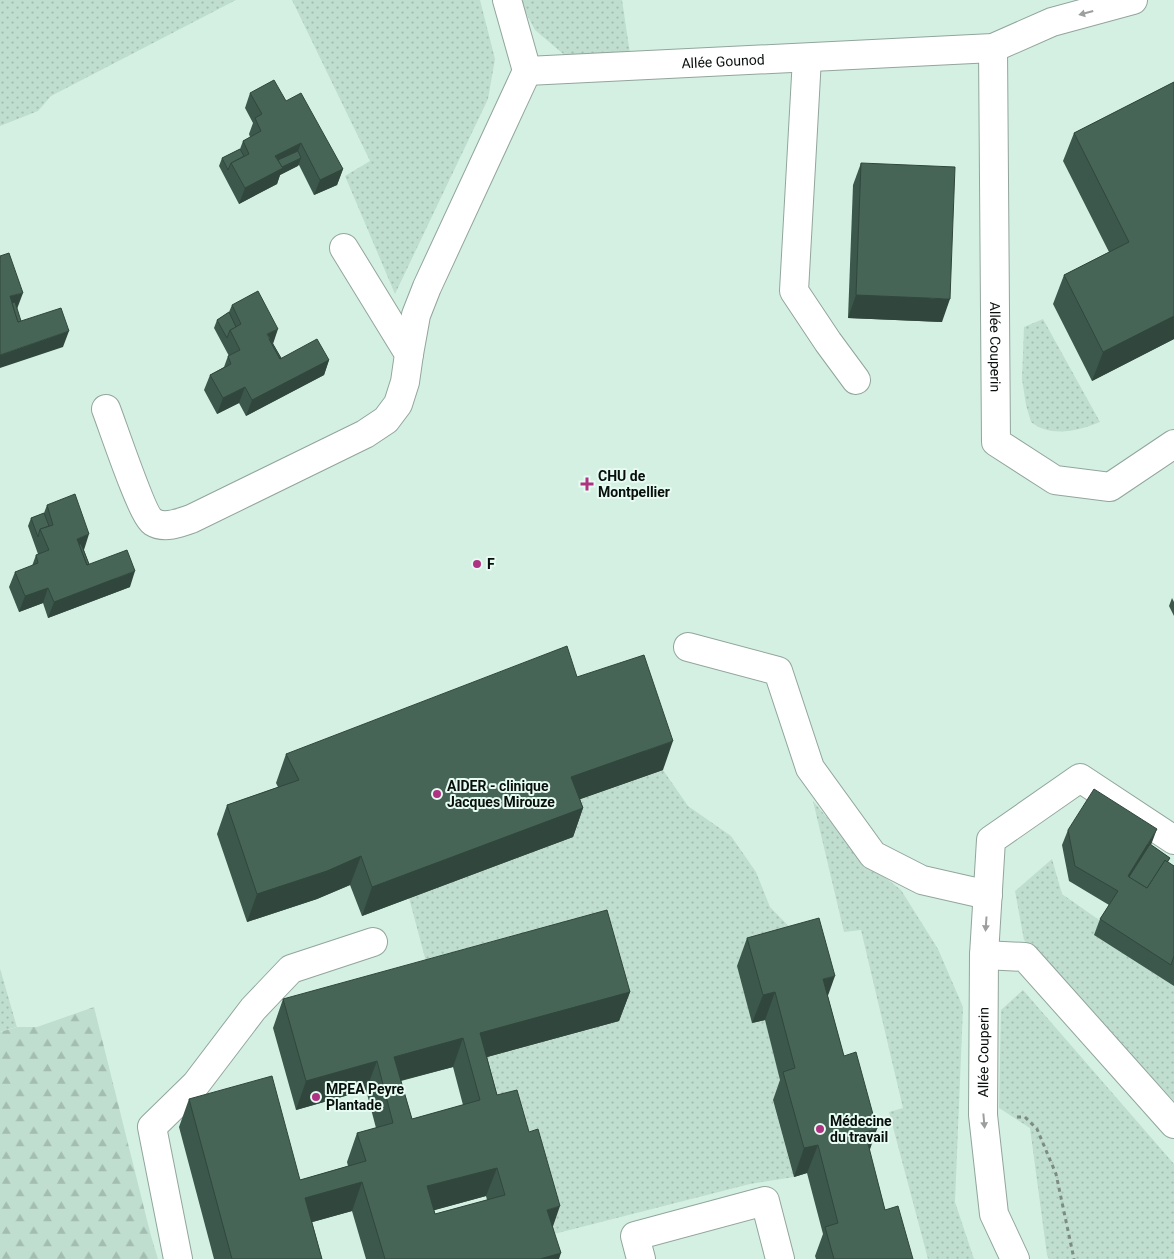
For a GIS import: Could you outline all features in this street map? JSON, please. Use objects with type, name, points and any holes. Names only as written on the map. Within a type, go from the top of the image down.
[{"type":"street","points":[[106,409],[142,506],[151,521],[158,524],[179,524],[191,519],[365,434],[386,420],[398,404],[405,382],[416,315],[427,287],[527,71],[507,0]]},
{"type":"street","points":[[993,48],[1052,22],[1133,0]]},
{"type":"street","name":"Allée Gounod","points":[[527,71],[993,48]]},
{"type":"street","name":"Allée Couperin","points":[[993,48],[996,442],[1055,480],[1110,487],[1174,444]]},
{"type":"street","points":[[807,58],[794,291],[856,380]]},
{"type":"street","points":[[344,248],[409,354]]},
{"type":"street","points":[[688,647],[778,671],[810,768],[873,855],[922,880],[988,895]]},
{"type":"street","name":"Allée Couperin","points":[[1015,1259],[994,1214],[984,1115],[984,955],[991,840],[1080,778],[1174,840]]},
{"type":"street","points":[[178,1259],[152,1127],[196,1084],[253,1009],[291,969],[373,942]]},
{"type":"street","points":[[984,955],[1025,957],[1174,1124]]},
{"type":"street","points":[[641,1259],[635,1236],[765,1202],[780,1259]]},
{"type":"path","points":[[984,1115],[1024,1117],[1037,1129],[1056,1174],[1074,1259]]},
{"type":"shaded area","name":"CHU de Montpellier","points":[[0,0],[1174,0],[1174,1259],[0,1259],[17,1027],[0,968]]},
{"type":"green space","points":[[0,0],[236,0],[51,96],[38,111],[0,126]]},
{"type":"green space","points":[[292,0],[480,0],[495,59],[488,99],[395,294],[345,176],[370,161]]},
{"type":"green space","points":[[519,0],[622,0],[630,54],[568,58],[535,30]]},
{"type":"green space","points":[[1043,319],[1100,422],[1079,429],[1056,431],[1040,428],[1031,422],[1022,379],[1024,327]]},
{"type":"green space","points":[[663,770],[688,806],[731,836],[756,872],[770,907],[809,947],[752,1023],[765,1020],[785,1097],[773,1101],[794,1177],[750,1184],[550,1235],[432,984],[409,898],[561,806]]},
{"type":"green space","points":[[813,801],[862,859],[901,890],[938,949],[963,1007],[955,1202],[974,1259],[928,1259],[889,1112],[903,1108],[861,930],[844,932]]},
{"type":"green space","points":[[1052,859],[1062,894],[1102,922],[1174,986],[1174,1101],[1024,940],[1015,891]]},
{"type":"green space","points":[[0,968],[17,1027],[0,1032]]},
{"type":"green space","points":[[1023,990],[1174,1164],[1174,1259],[1049,1259],[1030,1128],[999,1108],[1001,1010]]},
{"type":"green space","points":[[94,1007],[158,1259],[0,1259],[0,1032],[17,1027],[37,1027]]},
{"type":"building","points":[[274,80],[286,101],[301,93],[343,169],[320,180],[301,143],[275,156],[283,168],[245,188],[231,163],[249,154],[243,141],[261,131],[255,118],[262,114],[250,93]]},
{"type":"building","points":[[1174,82],[1174,316],[1103,352],[1064,275],[1129,242],[1074,133]]},
{"type":"building","points":[[240,149],[244,156],[231,163],[228,170],[222,158]]},
{"type":"building","points":[[298,151],[301,158],[282,167],[278,160]]},
{"type":"building","points":[[861,163],[955,167],[950,299],[856,295]]},
{"type":"building","points":[[9,253],[23,293],[10,296],[18,322],[61,308],[69,331],[0,355],[0,256]]},
{"type":"building","points":[[258,291],[278,329],[267,334],[280,359],[317,339],[329,360],[252,400],[245,387],[223,398],[210,375],[231,364],[228,356],[240,350],[230,330],[241,324],[232,305]]},
{"type":"building","points":[[15,302],[21,321],[18,322],[12,303]]},
{"type":"building","points":[[229,312],[236,327],[230,330],[227,338],[217,320]]},
{"type":"building","points":[[269,339],[281,358],[280,359]]},
{"type":"building","points":[[75,494],[89,534],[77,539],[87,565],[127,550],[135,571],[54,602],[48,588],[25,596],[15,572],[38,563],[36,555],[49,550],[40,529],[53,525],[47,505]]},
{"type":"building","points":[[44,513],[49,526],[40,529],[38,537],[31,518]]},
{"type":"building","points":[[79,544],[81,544],[89,564],[87,565]]},
{"type":"building","name":"AIDER - clinique Jacques Mirouze","points":[[567,646],[577,677],[644,655],[673,741],[571,777],[583,808],[372,887],[361,856],[327,871],[257,894],[227,805],[299,780],[286,754]]},
{"type":"building","points":[[1094,789],[1157,829],[1128,876],[1147,888],[1165,860],[1174,866],[1174,956],[1171,965],[1100,919],[1118,891],[1075,866],[1068,830]]},
{"type":"building","points":[[1150,844],[1170,858],[1167,862],[1165,860],[1147,888],[1129,877]]},
{"type":"building","name":"MPEA Peyre Plantade","points":[[607,910],[630,992],[480,1033],[497,1095],[517,1090],[529,1132],[538,1129],[560,1206],[547,1210],[561,1253],[540,1259],[385,1259],[362,1182],[305,1198],[322,1259],[232,1259],[189,1099],[272,1076],[300,1180],[366,1161],[357,1133],[393,1123],[377,1061],[306,1081],[283,999]],"holes":[[[463,1038],[480,1100],[412,1119],[394,1057]],[[497,1168],[505,1195],[435,1214],[427,1186]]]},
{"type":"building","name":"Médecine du travail","points":[[819,918],[835,976],[823,979],[844,1056],[856,1052],[877,1129],[865,1132],[885,1210],[898,1206],[913,1259],[834,1259],[825,1227],[838,1223],[818,1145],[804,1148],[783,1072],[795,1068],[775,992],[763,995],[747,938]]},
{"type":"place","name":"CHU de Montpellier","points":[[587,484]]},
{"type":"place","name":"F","points":[[477,564]]},
{"type":"place","name":"AIDER - clinique Jacques Mirouze","points":[[437,794]]},
{"type":"place","name":"MPEA Peyre Plantade","points":[[316,1097]]},
{"type":"place","name":"Médecine du travail","points":[[820,1129]]}]
